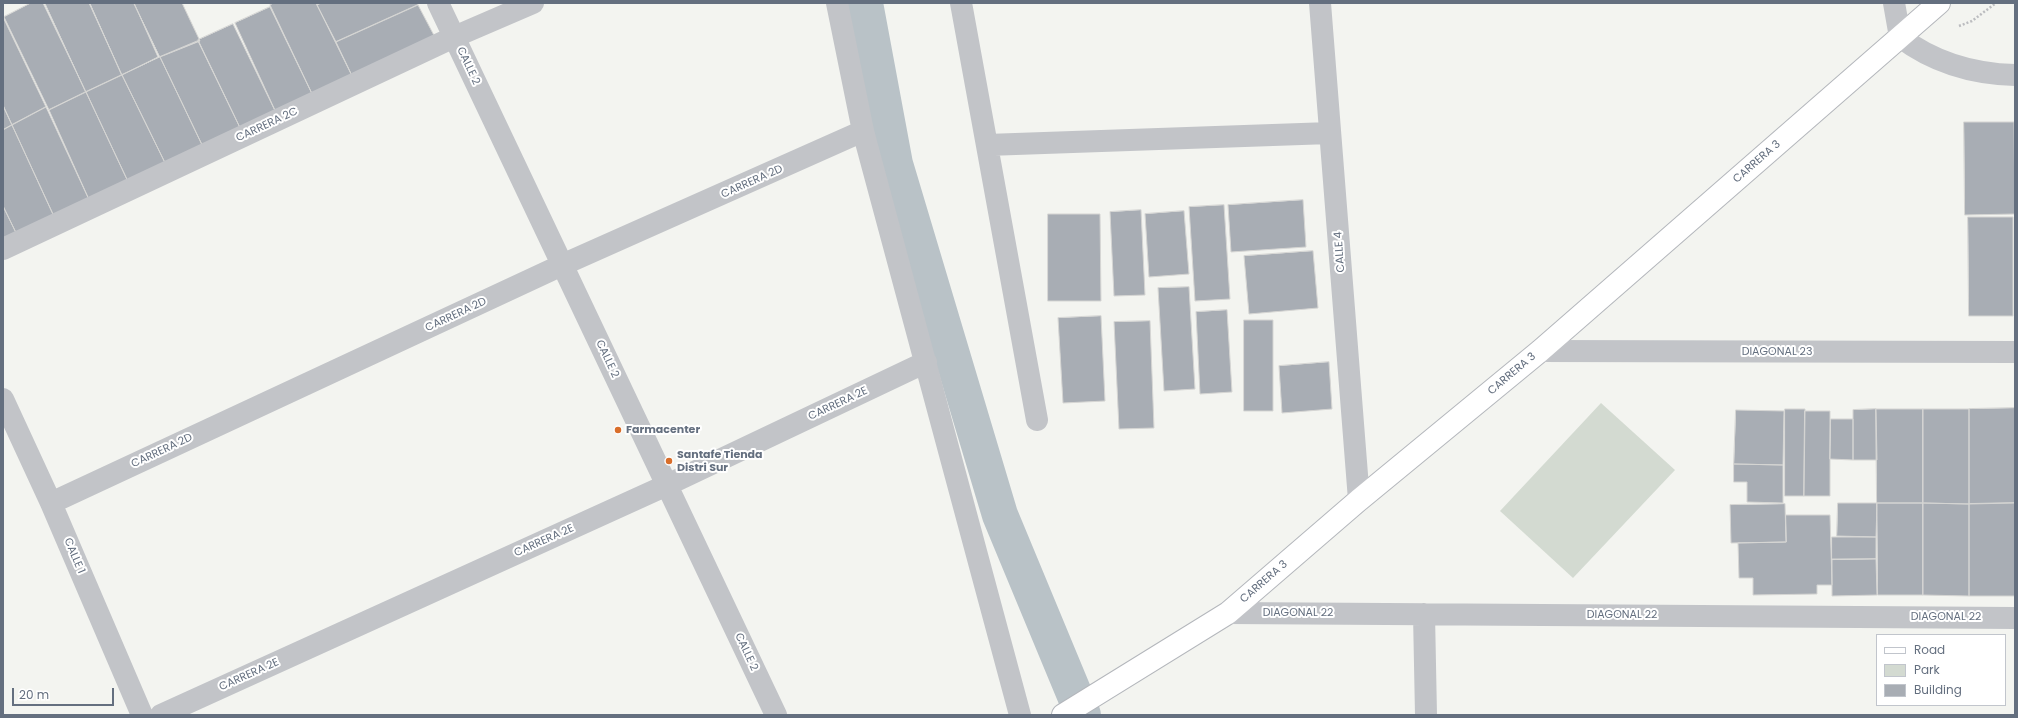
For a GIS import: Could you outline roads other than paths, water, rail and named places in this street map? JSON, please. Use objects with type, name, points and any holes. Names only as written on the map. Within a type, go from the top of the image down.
[{"type":"street","name":"CALLE 2","points":[[438,3],[776,715]]},
{"type":"street","name":"CARRERA 2C","points":[[3,249],[454,37],[533,3]]},
{"type":"street","points":[[837,3],[863,131],[1020,715]]},
{"type":"street","points":[[961,3],[1037,420]]},
{"type":"street","name":"CALLE 4","points":[[1320,3],[1359,500]]},
{"type":"street","points":[[1894,3],[1900,37],[1912,46],[1959,68],[2015,75]]},
{"type":"street","name":"CARRERA 3","points":[[1063,715],[1228,613],[1359,500],[1540,351],[1939,3]]},
{"type":"street","name":"CARRERA 2D","points":[[51,503],[562,265],[863,131]]},
{"type":"street","points":[[987,145],[1330,134]]},
{"type":"street","name":"DIAGONAL 23","points":[[1540,351],[2015,352]]},
{"type":"street","name":"CARRERA 2E","points":[[161,715],[667,485],[926,362]]},
{"type":"street","name":"CALLE 1","points":[[3,399],[51,503],[142,715]]},
{"type":"street","name":"DIAGONAL 22","points":[[1228,613],[2015,618]]},
{"type":"street","points":[[1424,614],[1426,715]]},
{"type":"waterway","points":[[865,3],[895,164],[1000,515],[1083,715]]},
{"type":"place","name":"Farmacenter","points":[[618,430]]},
{"type":"place","name":"Santafe Tienda Distri Sur","points":[[669,461]]}]
